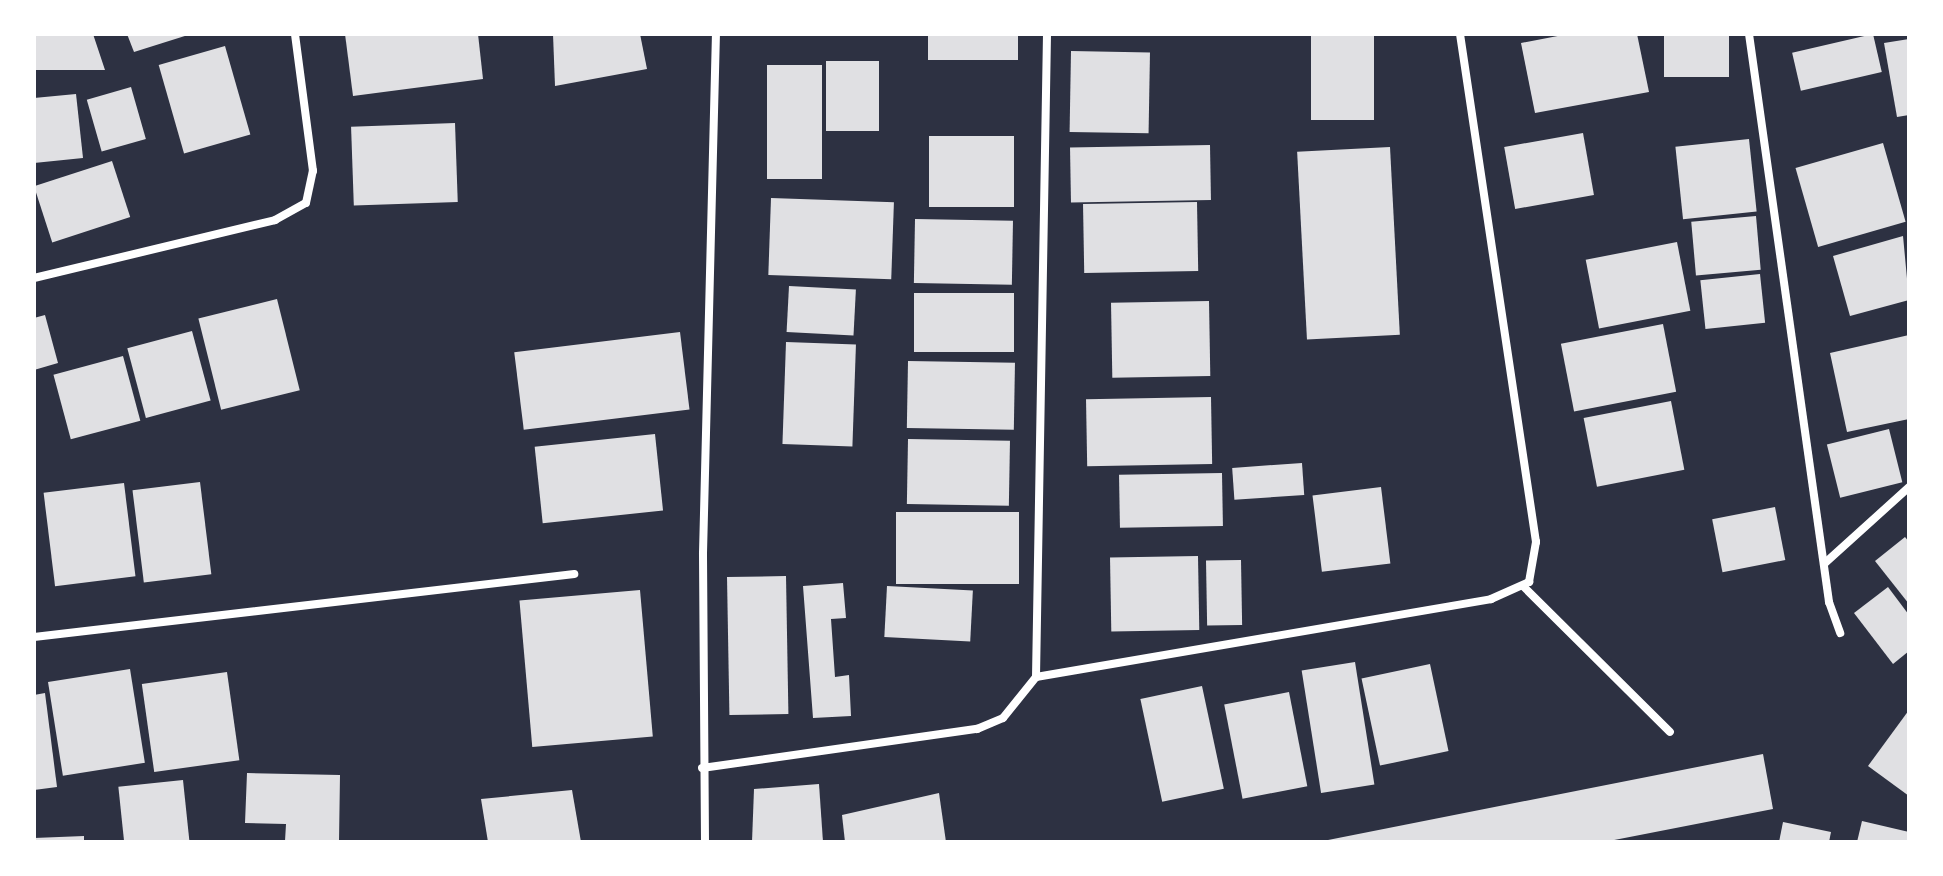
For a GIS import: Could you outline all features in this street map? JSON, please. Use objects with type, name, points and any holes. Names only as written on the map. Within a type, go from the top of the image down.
[{"type":"street","points":[[34,278],[275,220],[306,203],[313,171],[295,34]]},
{"type":"street","points":[[705,842],[702,768],[716,34]]},
{"type":"street","points":[[702,768],[977,729],[1003,718],[1036,677],[1047,34]]},
{"type":"street","points":[[1036,677],[1491,599],[1523,586],[1536,563],[1536,542],[1460,34]]},
{"type":"street","points":[[1749,34],[1825,563],[1840,633]]},
{"type":"street","points":[[1825,563],[1909,487]]},
{"type":"street","points":[[34,637],[574,574]]},
{"type":"street","points":[[1523,586],[1670,732]]},
{"type":"building","points":[[34,34],[93,34],[105,70],[34,70]]},
{"type":"building","points":[[127,34],[188,34],[188,35],[134,52]]},
{"type":"building","points":[[345,34],[478,34],[483,79],[353,96]]},
{"type":"building","points":[[553,34],[640,34],[647,69],[555,86]]},
{"type":"building","points":[[928,34],[1018,34],[1018,60],[928,60]]},
{"type":"building","points":[[1311,34],[1374,34],[1374,120],[1311,120]]},
{"type":"building","points":[[1568,34],[1637,34],[1649,92],[1535,113],[1521,43]]},
{"type":"building","points":[[1664,34],[1729,34],[1729,77],[1664,77]]},
{"type":"building","points":[[1873,34],[1882,72],[1801,91],[1792,53]]},
{"type":"building","points":[[1909,39],[1909,115],[1897,117],[1884,43]]},
{"type":"building","points":[[225,46],[250,134],[184,153],[159,65]]},
{"type":"building","points":[[1071,51],[1150,52],[1149,133],[1070,132]]},
{"type":"building","points":[[826,61],[879,61],[879,131],[826,131]]},
{"type":"building","points":[[767,65],[822,65],[822,179],[767,179]]},
{"type":"building","points":[[131,87],[146,139],[102,152],[87,100]]},
{"type":"building","points":[[76,94],[83,158],[34,163],[34,98]]},
{"type":"building","points":[[455,123],[458,202],[354,206],[351,127]]},
{"type":"building","points":[[1583,133],[1594,195],[1515,209],[1504,147]]},
{"type":"building","points":[[929,136],[1014,136],[1014,207],[929,207]]},
{"type":"building","points":[[1749,139],[1757,212],[1683,219],[1675,147]]},
{"type":"building","points":[[1883,143],[1906,222],[1818,247],[1796,168]]},
{"type":"building","points":[[1210,145],[1211,200],[1071,202],[1070,147]]},
{"type":"building","points":[[1390,147],[1400,335],[1307,340],[1297,152]]},
{"type":"building","points":[[112,161],[130,217],[52,242],[34,186]]},
{"type":"building","points":[[771,198],[894,202],[891,279],[768,275]]},
{"type":"building","points":[[1197,202],[1198,271],[1084,273],[1083,204]]},
{"type":"building","points":[[1756,216],[1761,270],[1696,275],[1691,222]]},
{"type":"building","points":[[915,219],[1013,221],[1012,285],[914,283]]},
{"type":"building","points":[[1903,236],[1909,300],[1850,316],[1833,256]]},
{"type":"building","points":[[1677,242],[1690,311],[1599,328],[1586,260]]},
{"type":"building","points":[[1760,274],[1765,323],[1705,329],[1700,280]]},
{"type":"building","points":[[789,286],[856,290],[854,335],[787,332]]},
{"type":"building","points":[[914,293],[1014,293],[1014,352],[914,352]]},
{"type":"building","points":[[277,299],[300,390],[221,410],[198,319]]},
{"type":"building","points":[[1209,301],[1210,376],[1112,378],[1111,303]]},
{"type":"building","points":[[45,315],[58,363],[34,370],[34,318]]},
{"type":"building","points":[[1663,324],[1676,392],[1574,412],[1561,344]]},
{"type":"building","points":[[192,331],[211,401],[146,418],[127,348]]},
{"type":"building","points":[[680,332],[690,409],[524,430],[514,352]]},
{"type":"building","points":[[1909,335],[1909,419],[1847,432],[1830,353]]},
{"type":"building","points":[[786,342],[856,344],[852,446],[782,444]]},
{"type":"building","points":[[123,356],[140,421],[71,439],[53,375]]},
{"type":"building","points":[[908,361],[1015,363],[1014,430],[907,428]]},
{"type":"building","points":[[1211,397],[1212,464],[1087,466],[1086,399]]},
{"type":"building","points":[[1671,401],[1684,470],[1597,487],[1584,418]]},
{"type":"building","points":[[1889,429],[1902,482],[1840,498],[1827,444]]},
{"type":"building","points":[[655,434],[663,511],[543,523],[535,447]]},
{"type":"building","points":[[908,439],[1010,441],[1009,506],[907,504]]},
{"type":"building","points":[[1302,463],[1304,495],[1234,500],[1232,468]]},
{"type":"building","points":[[1222,473],[1223,526],[1120,528],[1119,475]]},
{"type":"building","points":[[200,482],[211,574],[144,583],[133,490]]},
{"type":"building","points":[[124,483],[135,576],[55,586],[44,493]]},
{"type":"building","points":[[1381,487],[1390,563],[1322,572],[1313,495]]},
{"type":"building","points":[[1775,507],[1785,560],[1722,572],[1712,519]]},
{"type":"building","points":[[896,512],[1019,512],[1019,584],[896,584]]},
{"type":"building","points":[[1905,537],[1909,542],[1909,604],[1875,561]]},
{"type":"building","points":[[1198,556],[1199,630],[1111,632],[1110,558]]},
{"type":"building","points":[[1241,560],[1242,625],[1207,626],[1206,561]]},
{"type":"building","points":[[786,576],[788,714],[729,715],[727,577]]},
{"type":"building","points":[[843,583],[846,618],[831,619],[835,677],[849,675],[851,716],[813,718],[803,586]]},
{"type":"building","points":[[887,586],[973,591],[970,641],[884,637]]},
{"type":"building","points":[[1888,587],[1909,615],[1909,651],[1893,664],[1854,613]]},
{"type":"building","points":[[640,590],[653,736],[532,747],[519,601]]},
{"type":"building","points":[[1355,662],[1374,784],[1321,793],[1302,670]]},
{"type":"building","points":[[1430,664],[1449,751],[1380,766],[1362,679]]},
{"type":"building","points":[[130,669],[145,763],[63,776],[48,682]]},
{"type":"building","points":[[227,672],[239,760],[154,772],[142,684]]},
{"type":"building","points":[[1202,686],[1224,789],[1162,802],[1140,699]]},
{"type":"building","points":[[1289,692],[1307,786],[1243,799],[1224,705]]},
{"type":"building","points":[[45,693],[57,787],[34,790],[34,695]]},
{"type":"building","points":[[1909,710],[1909,796],[1868,766]]},
{"type":"building","points":[[1763,754],[1773,809],[1604,842],[1318,842]]},
{"type":"building","points":[[247,773],[340,775],[339,842],[285,841],[286,824],[245,823]]},
{"type":"building","points":[[183,780],[189,842],[124,842],[118,787]]},
{"type":"building","points":[[819,784],[823,842],[752,842],[754,789]]},
{"type":"building","points":[[572,790],[581,842],[488,842],[481,799]]},
{"type":"building","points":[[939,793],[946,842],[845,842],[842,815]]},
{"type":"building","points":[[1862,821],[1909,832],[1909,842],[1857,842]]},
{"type":"building","points":[[1783,822],[1831,832],[1829,842],[1779,842]]},
{"type":"building","points":[[84,836],[84,842],[34,842],[34,838]]}]
